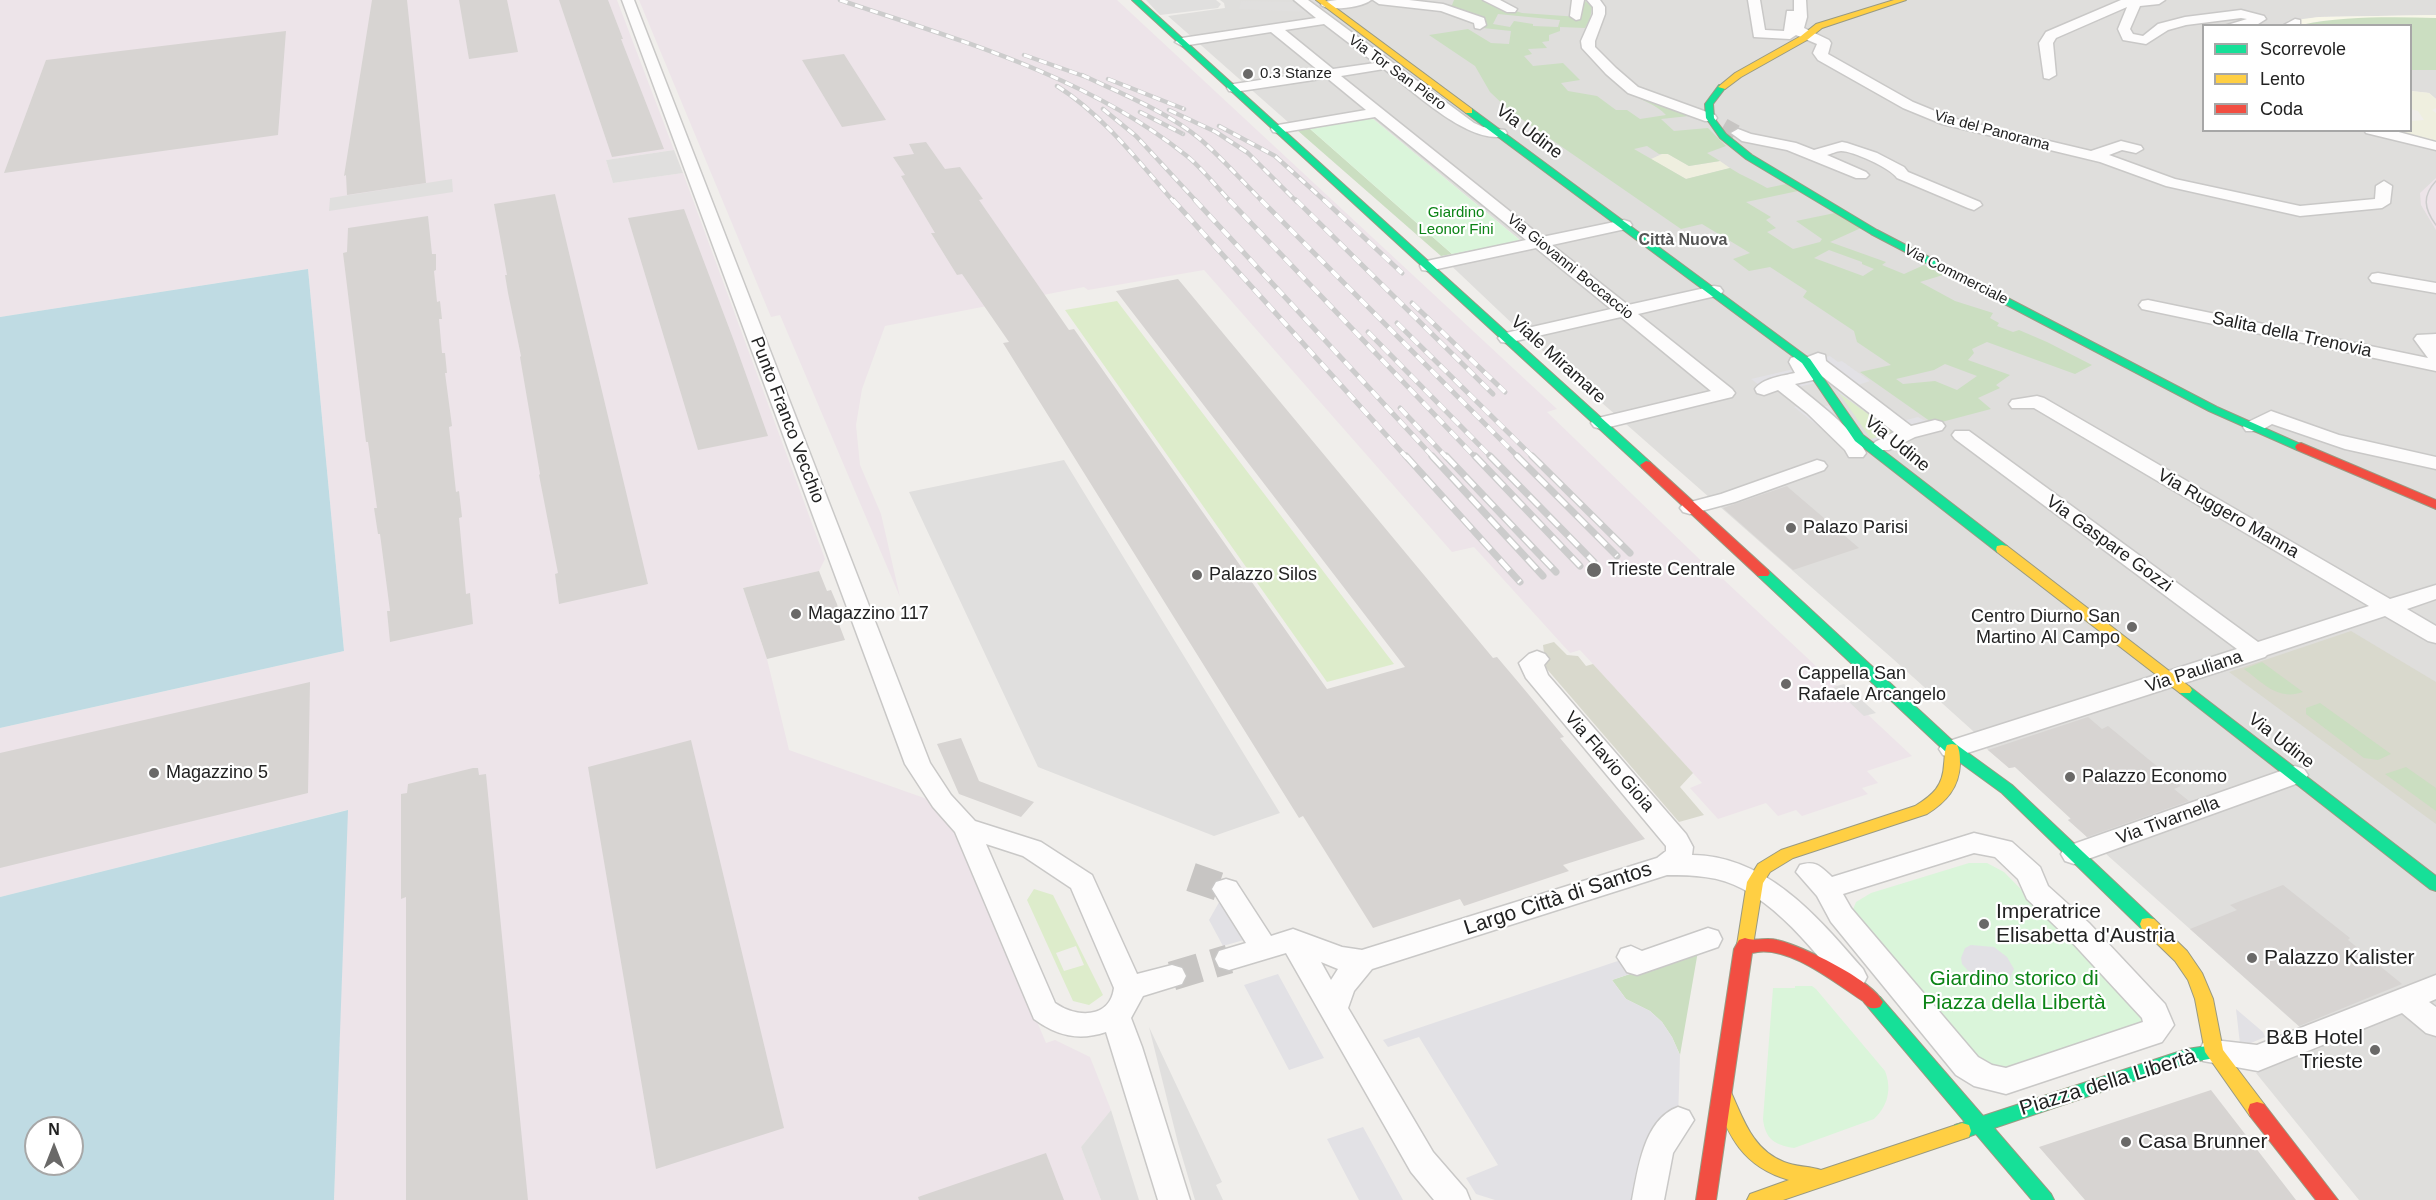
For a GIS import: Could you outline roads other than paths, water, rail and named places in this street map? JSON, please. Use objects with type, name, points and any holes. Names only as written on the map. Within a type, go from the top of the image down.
[{"type":"main road","name":"Viale Miramare","points":[[1136,0],[1601,423],[1952,749]]},
{"type":"main road","points":[[1716,123],[1710,104],[1719,89],[1738,75],[1831,20],[1891,1]]},
{"type":"main road","name":"Via Udine","points":[[1324,2],[1714,291],[1815,370],[1827,386],[1849,428],[1859,438],[2436,885]]},
{"type":"main road","name":"Via Commerciale","points":[[1716,123],[1733,146],[1874,232],[2213,409],[2436,505]]},
{"type":"main road","points":[[1707,1200],[1743,949],[1755,882],[1764,868],[1787,854],[1922,810],[1936,803],[1948,792],[1953,769],[1952,749]]},
{"type":"main road","name":"Piazza della Libertà","points":[[1757,1200],[2187,1056],[2214,1052],[2204,999],[2196,978],[2181,956],[2007,789],[1952,749]]},
{"type":"main road","points":[[1743,949],[1753,944],[1767,943],[1791,949],[1869,996],[2044,1200]]},
{"type":"main road","points":[[2214,1052],[2237,1085],[2328,1200]]},
{"type":"main road","points":[[1722,1092],[1729,1114],[1750,1151],[1778,1171],[1796,1177],[1824,1178]]},
{"type":"street","name":"Punto Franco Vecchio","points":[[628,0],[918,764],[942,801],[966,828]]},
{"type":"street","name":"Via Tor San Piero","points":[[1300,0],[1472,128],[1488,133],[1500,133]]},
{"type":"street","points":[[1324,2],[1365,0]]},
{"type":"street","points":[[1380,0],[1443,8],[1480,21],[1480,25]]},
{"type":"street","points":[[1489,0],[1511,9]]},
{"type":"street","points":[[1576,16],[1578,0]]},
{"type":"street","points":[[1593,0],[1599,7],[1599,14],[1588,41],[1589,48],[1604,64],[1633,90],[1716,123]]},
{"type":"street","points":[[1754,0],[1759,34],[1799,37]]},
{"type":"street","points":[[1792,0],[1799,37]]},
{"type":"street","points":[[1799,37],[1797,29],[1801,17],[1800,0]]},
{"type":"street","points":[[2049,75],[2046,43],[2050,34],[2133,1],[2159,0]]},
{"type":"street","points":[[2133,1],[2124,29],[2128,37],[2137,45],[2163,27],[2185,21],[2241,14],[2260,19],[2242,24]]},
{"type":"street","points":[[1182,42],[1327,20]]},
{"type":"street","name":"Via Giovanni Boccaccio","points":[[1274,28],[1725,393],[1601,423]]},
{"type":"street","name":"Via del Panorama","points":[[1799,37],[1820,39],[1824,43],[1820,53],[1823,57],[1929,115],[2058,149],[2094,155],[2170,183],[2300,211],[2382,203],[2384,186]]},
{"type":"street","points":[[1234,88],[1386,65]]},
{"type":"street","points":[[1278,129],[1377,112]]},
{"type":"street","points":[[2379,132],[2436,146]]},
{"type":"street","points":[[1738,133],[1747,138],[1791,146],[1861,175]]},
{"type":"street","points":[[1813,155],[1842,146],[1854,149],[1899,170],[1902,176],[1974,205]]},
{"type":"street","points":[[2094,155],[2121,146],[2136,149]]},
{"type":"street","points":[[1428,266],[1624,225]]},
{"type":"street","points":[[2378,278],[2436,288]]},
{"type":"street","points":[[1507,338],[1714,291]]},
{"type":"street","name":"Salita della Trenovia","points":[[2148,305],[2436,365]]},
{"type":"street","points":[[2436,339],[2423,339],[2436,356]]},
{"type":"street","points":[[1818,359],[1813,360],[1908,433]]},
{"type":"street","points":[[1798,362],[1806,376],[1772,386],[1814,409],[1862,450],[1935,426]]},
{"type":"street","name":"Via Ruggero Manna","points":[[2019,404],[2037,402],[2436,636]]},
{"type":"street","points":[[2253,427],[2271,417],[2305,432],[2352,446],[2436,463]]},
{"type":"street","name":"Via Gaspare Gozzi","points":[[1962,435],[2257,652]]},
{"type":"street","points":[[1690,508],[1728,498],[1817,466]]},
{"type":"street","name":"Via Pauliana","points":[[1952,749],[2257,652],[2436,592]]},
{"type":"street","name":"Via Flavio Gioia","points":[[1537,659],[1531,663],[1538,678],[1677,841],[1680,847],[1679,855],[1667,865]]},
{"type":"street","name":"Via Tivarnella","points":[[2074,854],[2295,774]]},
{"type":"street","points":[[966,828],[1032,849],[1082,882],[1129,988],[1129,998],[1125,1007],[1115,1016],[1090,1025],[1065,1024],[1044,1011],[966,828]]},
{"type":"street","points":[[1976,833],[2003,849],[2030,874],[2029,885],[2079,931],[2155,1012],[2163,1029],[2071,1057],[2006,1081],[1975,1074],[1906,989],[1837,916],[1818,881],[1906,873],[1938,845],[1976,833]]},
{"type":"street","name":"Largo Città di Santos","points":[[1293,940],[1340,958],[1362,961],[1667,865],[1689,863],[1712,866],[1755,882]]},
{"type":"street","points":[[1755,882],[1796,911],[1869,996]]},
{"type":"street","points":[[1631,957],[1637,964],[1708,939]]},
{"type":"street","points":[[1229,959],[1293,940],[1422,1162],[1439,1200]]},
{"type":"street","points":[[1333,1010],[1338,990],[1362,961]]},
{"type":"street","points":[[1129,988],[1172,976]]},
{"type":"street","points":[[2214,1052],[2258,1058],[2436,987]]},
{"type":"street","points":[[2405,999],[2436,1024]]},
{"type":"street","points":[[1115,1016],[1127,1047],[1174,1200]]},
{"type":"street","points":[[1648,1200],[1678,1120]]},
{"type":"street","points":[[1422,1162],[1454,1200]]},
{"type":"street","points":[[1422,1162],[1463,1200]]},
{"type":"water","points":[[308,269],[344,651],[0,728],[0,317]]},
{"type":"water","points":[[348,810],[334,1200],[0,1200],[0,897]]},
{"type":"tunnel","points":[[1724,125],[1738,133]]},
{"type":"tunnel","points":[[1191,877],[1226,889]]},
{"type":"tunnel","points":[[1172,976],[1229,959]]},
{"type":"tram line","points":[[2436,181],[2428,192],[2426,203],[2436,225]]},
{"type":"railway","points":[[840,0],[1019,62],[1104,102],[1145,126],[1190,158],[1231,202]]},
{"type":"railway","points":[[1024,55],[1086,77]]},
{"type":"railway","points":[[1082,75],[1086,77]]},
{"type":"railway","points":[[1086,77],[1143,104],[1187,129],[1216,154],[1263,202]]},
{"type":"railway","points":[[1108,79],[1184,109]]},
{"type":"railway","points":[[1057,86],[1105,125],[1174,202]]},
{"type":"railway","points":[[1103,109],[1136,136],[1197,202]]},
{"type":"railway","points":[[1169,110],[1216,132],[1248,153],[1297,202]]},
{"type":"railway","points":[[1140,112],[1183,134]]},
{"type":"railway","points":[[1219,126],[1275,156],[1326,202]]},
{"type":"railway","points":[[1173,200],[1407,458]]},
{"type":"railway","points":[[1195,200],[1434,458]]},
{"type":"railway","points":[[1229,200],[1476,458]]},
{"type":"railway","points":[[1296,200],[1493,394]]},
{"type":"railway","points":[[1324,200],[1402,273]]},
{"type":"railway","points":[[1263,202],[1617,556]]},
{"type":"railway","points":[[1412,303],[1505,392]]},
{"type":"railway","points":[[1397,323],[1534,458]]},
{"type":"railway","points":[[1368,332],[1492,458]]},
{"type":"railway","points":[[1400,408],[1447,458]]},
{"type":"railway","points":[[1406,456],[1520,582]]},
{"type":"railway","points":[[1432,456],[1543,576]]},
{"type":"railway","points":[[1446,456],[1556,572]]},
{"type":"railway","points":[[1475,456],[1580,566]]},
{"type":"railway","points":[[1490,456],[1594,562]]},
{"type":"railway","points":[[1532,456],[1630,553]]},
{"type":"place","name":"0.3 Stanze","points":[[1248,74]]},
{"type":"place","name":"Palazo Parisi","points":[[1791,528]]},
{"type":"place","name":"Trieste Centrale","points":[[1594,570]]},
{"type":"place","name":"Palazzo Silos","points":[[1197,575]]},
{"type":"place","name":"Magazzino 117","points":[[796,614]]},
{"type":"place","name":"Centro Diurno San Martino Al Campo","points":[[2132,627]]},
{"type":"place","name":"Cappella San Rafaele Arcangelo","points":[[1786,684]]},
{"type":"place","name":"Magazzino 5","points":[[154,773]]},
{"type":"place","name":"Palazzo Economo","points":[[2070,777]]},
{"type":"place","name":"Imperatrice Elisabetta d'Austria","points":[[1984,924]]},
{"type":"place","name":"Palazzo Kalister","points":[[2252,958]]},
{"type":"place","name":"B&B Hotel Trieste","points":[[2375,1050]]},
{"type":"place","name":"Casa Brunner","points":[[2126,1142]]},
{"type":"district","name":"Città Nuova","points":[[1683,241]]},
{"type":"park label","name":"Giardino Leonor Fini","points":[[1456,222]]},
{"type":"park label","name":"Giardino storico di Piazza della Libertà","points":[[2014,991]]}]
